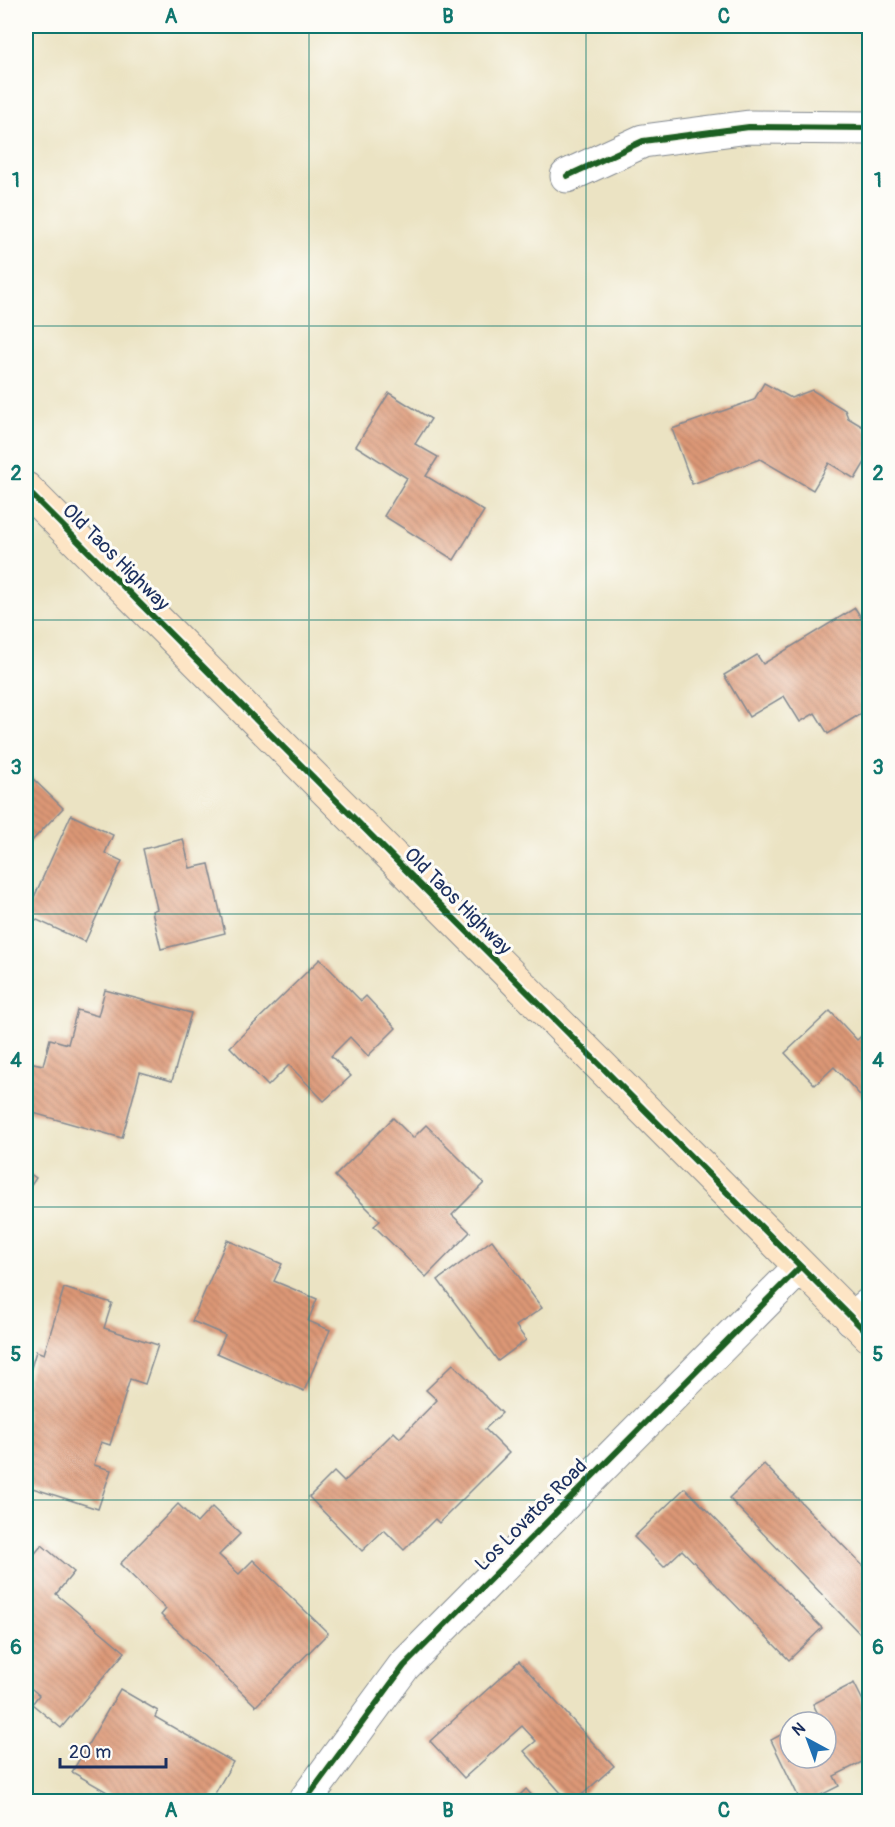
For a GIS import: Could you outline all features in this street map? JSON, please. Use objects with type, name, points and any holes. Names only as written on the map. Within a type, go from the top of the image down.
[{"type":"street","points":[[567,176],[643,141],[749,127],[870,128]]},
{"type":"street","name":"Old Taos Highway","points":[[26,489],[799,1268],[864,1319]]},
{"type":"street","name":"Los Lovatos Road","points":[[304,1802],[404,1666],[799,1268]]},
{"type":"building","points":[[764,383],[791,398],[812,390],[845,410],[848,418],[870,431],[870,454],[855,479],[829,463],[813,490],[760,459],[692,484],[672,429],[754,400]]},
{"type":"building","points":[[389,393],[431,419],[415,444],[438,457],[426,476],[484,511],[454,560],[384,516],[407,478],[356,446]]},
{"type":"building","points":[[855,608],[865,624],[870,622],[870,708],[828,734],[815,713],[800,722],[784,696],[749,717],[724,675],[757,655],[763,664]]},
{"type":"building","points":[[26,772],[63,808],[26,847]]},
{"type":"building","points":[[71,815],[113,835],[105,853],[122,861],[85,942],[26,915]]},
{"type":"building","points":[[183,839],[190,868],[209,864],[225,933],[161,949],[152,911],[157,909],[143,849]]},
{"type":"building","points":[[320,959],[361,1001],[366,996],[396,1028],[368,1056],[350,1037],[331,1056],[351,1076],[324,1101],[289,1065],[268,1086],[230,1047]]},
{"type":"building","points":[[105,990],[191,1013],[172,1081],[140,1072],[122,1138],[26,1111],[26,1074],[29,1062],[43,1065],[50,1039],[68,1044],[77,1010],[98,1016]]},
{"type":"building","points":[[830,1011],[857,1040],[870,1028],[870,1106],[834,1067],[815,1085],[785,1053]]},
{"type":"building","points":[[393,1118],[413,1138],[426,1125],[484,1183],[452,1215],[470,1232],[426,1277],[374,1226],[380,1221],[335,1176]]},
{"type":"building","points":[[26,1171],[36,1178],[26,1193]]},
{"type":"building","points":[[227,1240],[282,1264],[274,1281],[317,1299],[308,1321],[330,1330],[304,1391],[217,1353],[225,1335],[192,1321]]},
{"type":"building","points":[[492,1240],[542,1308],[516,1326],[526,1340],[498,1361],[438,1280]]},
{"type":"building","points":[[64,1288],[112,1303],[104,1328],[158,1345],[145,1384],[130,1379],[110,1445],[101,1442],[94,1465],[111,1470],[98,1509],[26,1486],[26,1385],[36,1351],[44,1354]]},
{"type":"building","points":[[453,1364],[502,1413],[485,1429],[509,1453],[439,1523],[435,1519],[404,1550],[384,1530],[362,1551],[309,1497],[334,1472],[344,1482],[394,1432],[400,1438],[437,1400],[426,1390]]},
{"type":"building","points":[[764,1464],[863,1566],[870,1560],[870,1631],[863,1637],[729,1498]]},
{"type":"building","points":[[685,1488],[822,1628],[789,1660],[682,1550],[664,1567],[634,1537]]},
{"type":"building","points":[[178,1504],[197,1523],[212,1507],[240,1534],[219,1555],[239,1574],[253,1560],[328,1633],[256,1706],[161,1615],[166,1609],[120,1564]]},
{"type":"building","points":[[42,1545],[74,1572],[56,1594],[125,1652],[61,1728],[32,1704],[39,1695],[26,1684],[28,1662],[26,1659],[26,1564]]},
{"type":"building","points":[[519,1661],[614,1766],[574,1802],[569,1802],[524,1751],[536,1741],[522,1726],[464,1778],[430,1741]]},
{"type":"building","points":[[854,1683],[870,1715],[870,1758],[834,1776],[839,1786],[807,1802],[801,1802],[786,1770],[838,1770],[838,1710],[816,1710],[813,1704]]},
{"type":"building","points":[[120,1689],[158,1711],[155,1717],[233,1762],[210,1802],[114,1802],[116,1797],[72,1772]]},
{"type":"building","points":[[778,1736],[778,1754],[771,1740]]},
{"type":"building","points":[[526,1789],[538,1802],[513,1802]]},
{"type":"cycle path","points":[[567,176],[643,141],[749,127],[870,128]]},
{"type":"cycle path","points":[[26,489],[870,1336]]},
{"type":"cycle path","points":[[304,1802],[404,1666],[799,1268]]}]
